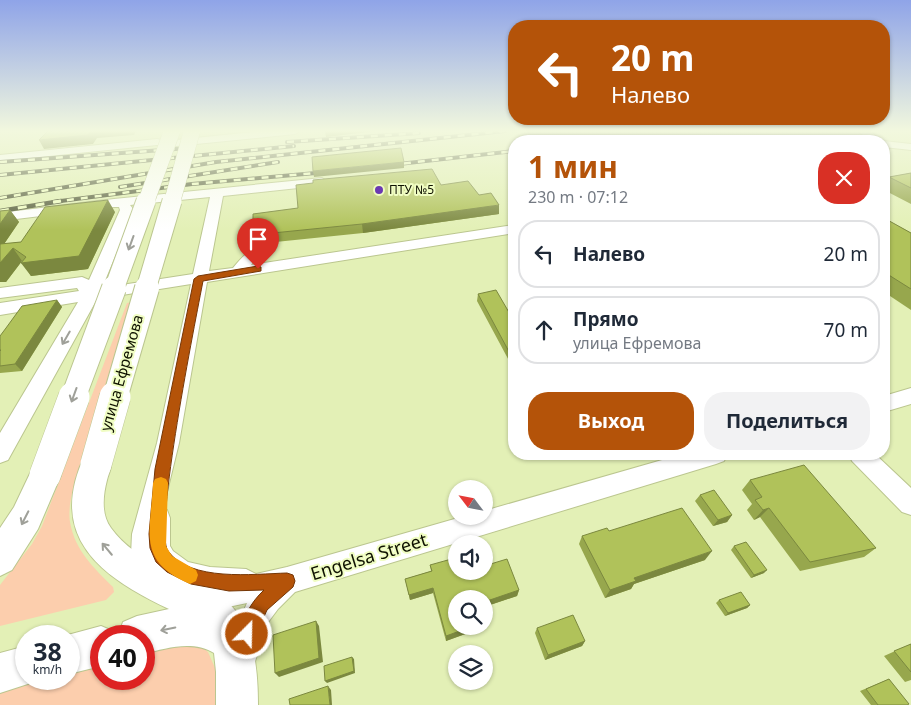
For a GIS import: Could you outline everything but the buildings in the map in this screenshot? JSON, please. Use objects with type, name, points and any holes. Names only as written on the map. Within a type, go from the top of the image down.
[{"type":"main road","points":[[0,558],[26,518],[45,474],[152,164]]},
{"type":"main road","name":"улица Ефремова","points":[[183,164],[89,486],[88,509],[99,539],[107,551],[121,563],[176,593],[218,620],[235,673]]},
{"type":"main road","points":[[155,632],[170,628],[199,626],[212,629],[235,673]]},
{"type":"main road","points":[[0,673],[15,669]]},
{"type":"street","points":[[0,217],[114,203],[334,181]]},
{"type":"street","name":"улица Ефремова","points":[[176,593],[149,571],[144,547],[146,529],[162,469],[198,279],[217,193]]},
{"type":"street","points":[[0,453],[90,296],[126,210],[123,204],[114,203]]},
{"type":"street","points":[[500,216],[508,225]]},
{"type":"street","points":[[0,309],[508,231]]},
{"type":"street","points":[[238,272],[249,257],[262,252]]},
{"type":"street","points":[[0,293],[82,282],[90,296]]},
{"type":"street","points":[[890,402],[911,396]]},
{"type":"street","name":"Engelsa Street","points":[[176,593],[287,581],[696,460]]},
{"type":"street","points":[[866,460],[911,504]]},
{"type":"street","points":[[162,469],[158,505],[157,544],[159,553],[166,561],[181,572],[204,580],[229,583],[287,581]]},
{"type":"street","points":[[235,673],[253,618],[261,604],[287,581]]},
{"type":"shaded area","points":[[137,301],[76,478],[69,512],[76,542],[92,566],[113,587],[114,592],[106,600],[0,626],[0,585],[32,544],[42,526],[127,303]]},
{"type":"shaded area","points":[[163,638],[192,639],[208,652],[219,677],[217,705],[0,705],[0,681],[15,677],[15,690],[80,690],[80,660],[90,657],[90,690],[155,690],[155,640]]},
{"type":"railway","points":[[0,175],[113,164]]},
{"type":"railway","points":[[0,198],[205,164]]},
{"type":"railway","points":[[120,187],[266,164]]},
{"type":"railway","points":[[390,165],[400,164]]},
{"type":"railway","points":[[53,202],[192,184],[327,172]]},
{"type":"railway","points":[[0,211],[61,201]]},
{"type":"slow traffic","points":[[161,483],[157,534],[159,553],[172,567],[190,575]]},
{"type":"place","name":"ПТУ №5","points":[[379,190]]},
{"type":"route","points":[[247,634],[261,604],[287,581],[229,583],[204,580],[191,576],[172,567],[162,557],[159,553],[157,534],[162,469],[198,279],[258,269]]}]
